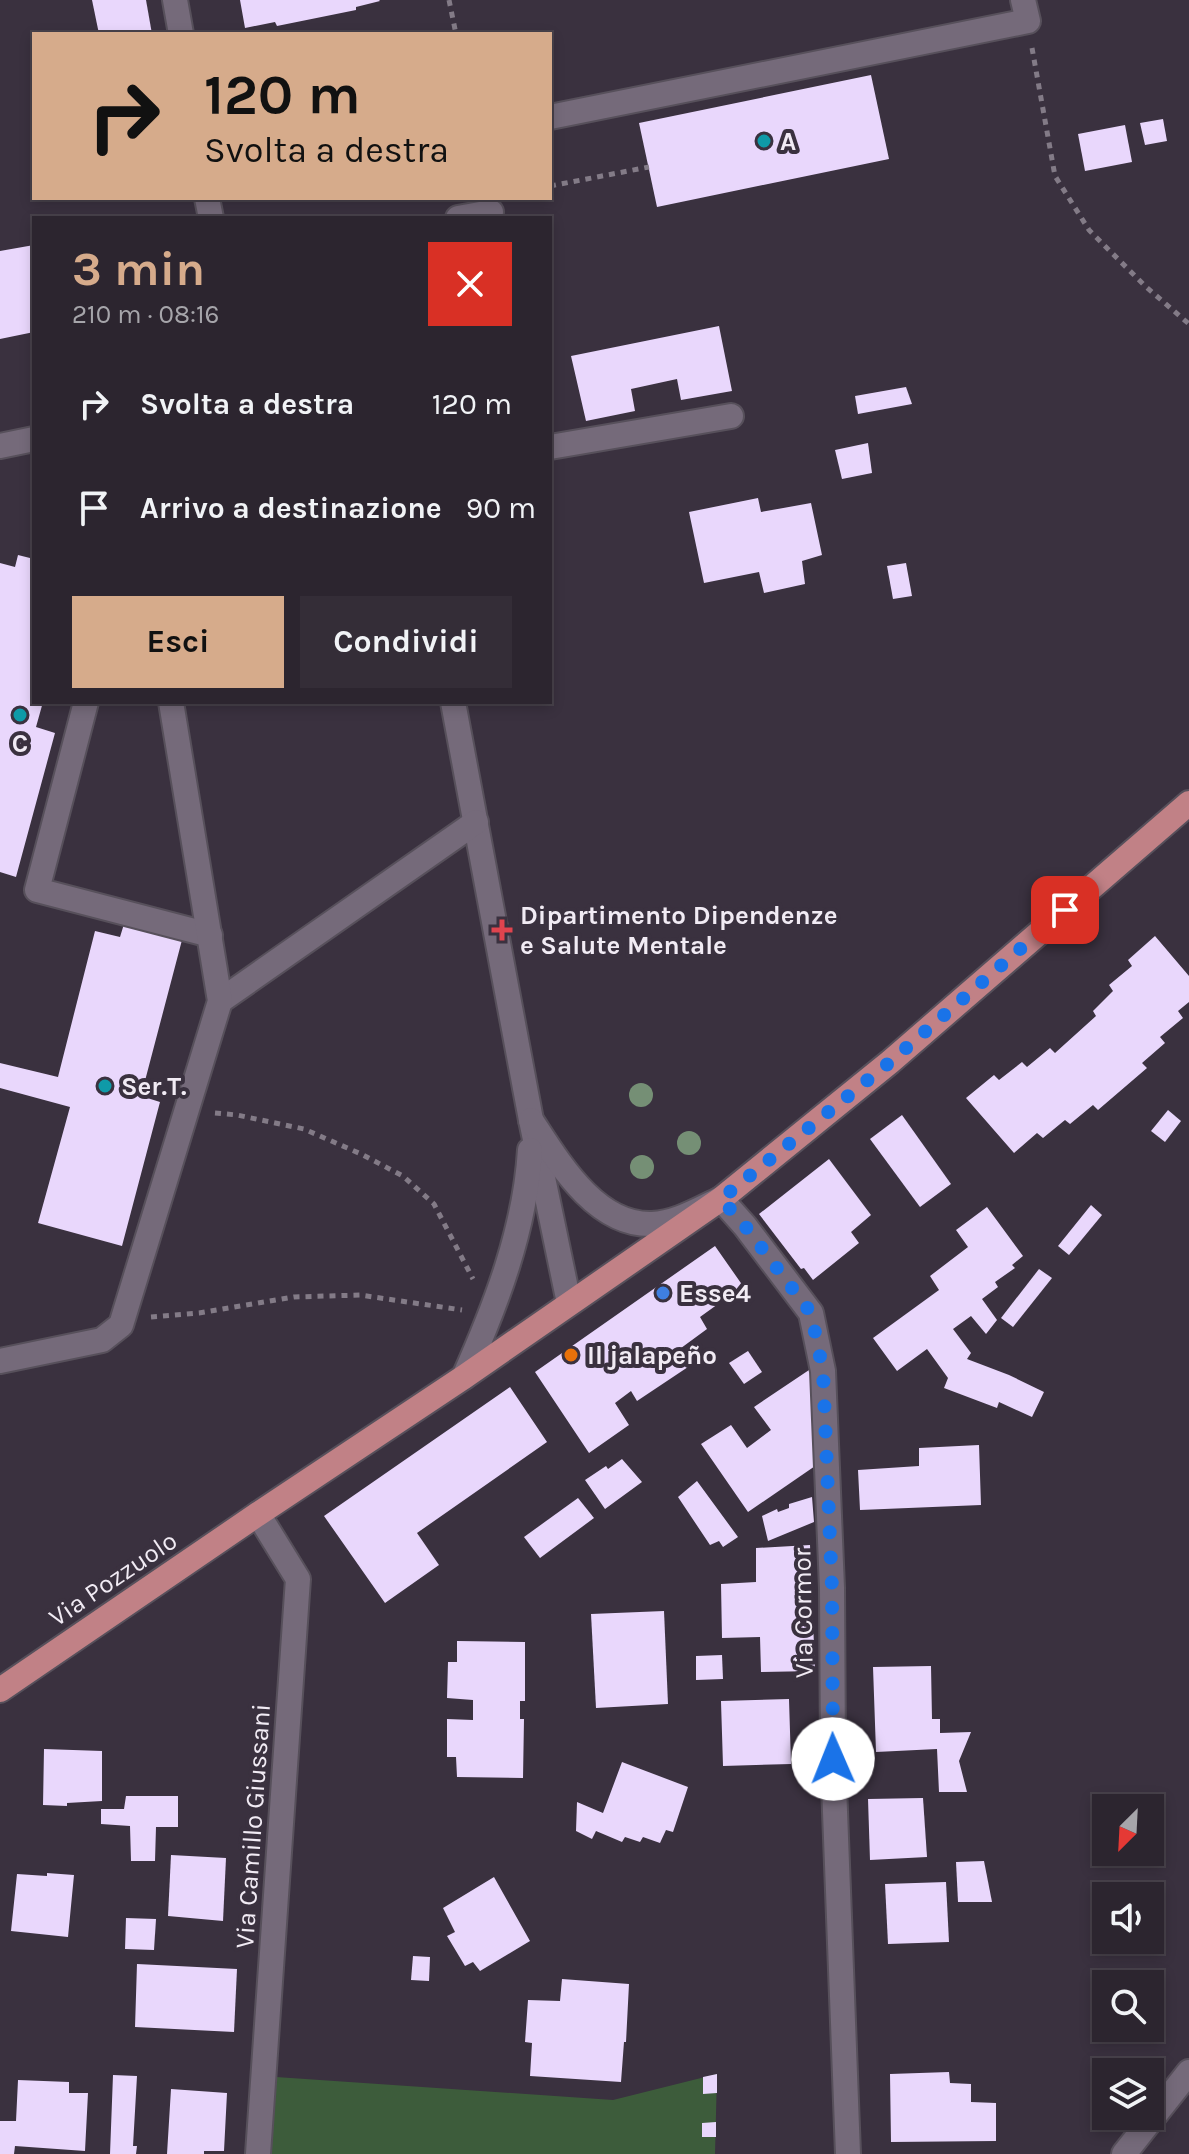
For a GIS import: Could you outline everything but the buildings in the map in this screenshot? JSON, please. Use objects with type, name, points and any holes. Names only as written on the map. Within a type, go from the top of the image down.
[{"type":"main road","name":"Via Pozzuolo","points":[[0,1690],[464,1377],[721,1199],[890,1062],[1189,803]]},
{"type":"street","points":[[175,0],[181,32]]},
{"type":"street","points":[[552,117],[1026,11]]},
{"type":"street","points":[[465,216],[491,209]]},
{"type":"street","points":[[552,447],[731,416]]},
{"type":"street","points":[[0,446],[32,439]]},
{"type":"street","points":[[85,704],[37,890],[210,935]]},
{"type":"street","points":[[0,1361],[102,1340],[121,1325],[220,1001],[171,704]]},
{"type":"street","points":[[453,704],[531,1120],[569,1303]]},
{"type":"street","points":[[220,1001],[476,822]]},
{"type":"street","points":[[531,1120],[582,1191],[610,1213],[633,1223],[654,1224],[680,1218],[721,1199]]},
{"type":"street","points":[[464,1377],[491,1316],[508,1266],[528,1176],[531,1120]]},
{"type":"street","name":"Via Cormor","points":[[721,1199],[811,1313],[823,1371],[832,1588],[833,1774],[848,2154]]},
{"type":"street","name":"Via Camillo Giussani","points":[[258,1514],[298,1579],[258,2154]]},
{"type":"street","points":[[1124,2154],[1189,2072]]},
{"type":"path","points":[[449,0],[456,32]]},
{"type":"path","points":[[1026,11],[1055,176],[1089,230],[1145,286],[1189,324]]},
{"type":"path","points":[[552,186],[649,167]]},
{"type":"path","points":[[187,1111],[237,1115],[304,1129],[403,1176],[434,1204],[491,1316]]},
{"type":"path","points":[[121,1325],[152,1317],[199,1313],[294,1297],[347,1295],[418,1302],[491,1316]]},
{"type":"green space","points":[[717,2074],[715,2154],[271,2154],[276,2077],[613,2100]]},
{"type":"place","name":"A","points":[[764,141]]},
{"type":"place","name":"C","points":[[20,715]]},
{"type":"place","name":"Dipartimento Dipendenze e Salute Mentale","points":[[502,930]]},
{"type":"place","name":"Ser.T.","points":[[105,1086]]},
{"type":"place","name":"Esse4","points":[[663,1293]]},
{"type":"place","name":"Il jalapeño","points":[[571,1355]]},
{"type":"route","points":[[833,1759],[832,1588],[823,1371],[811,1313],[721,1199],[890,1062],[1065,910]]}]
